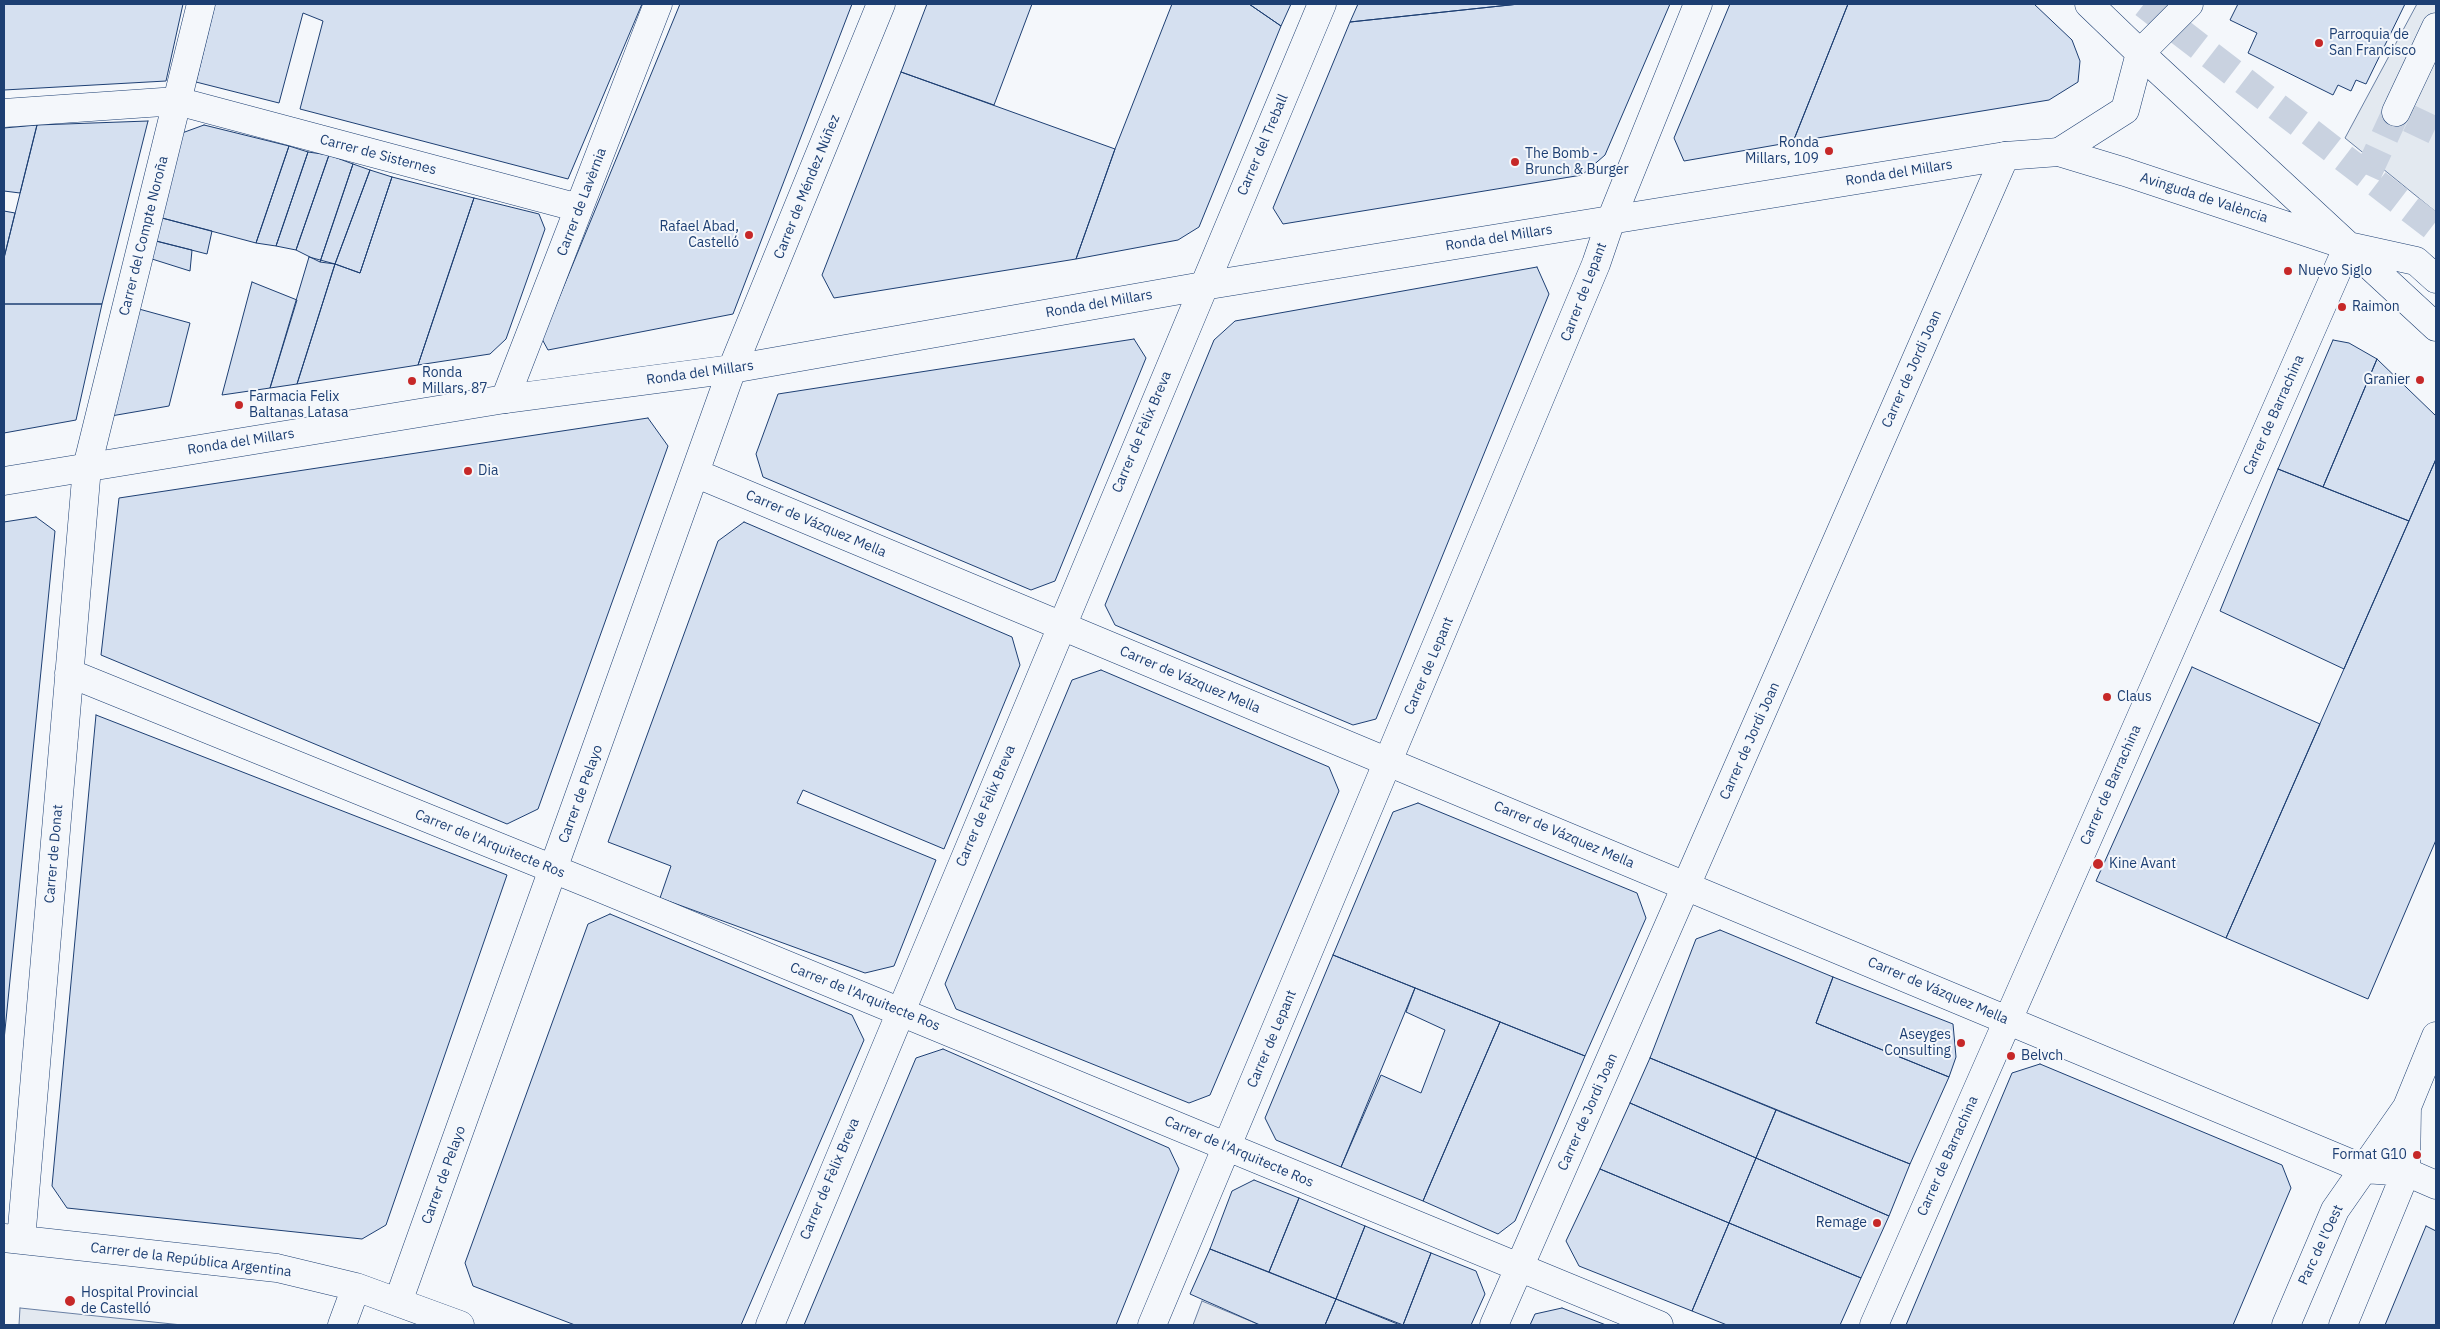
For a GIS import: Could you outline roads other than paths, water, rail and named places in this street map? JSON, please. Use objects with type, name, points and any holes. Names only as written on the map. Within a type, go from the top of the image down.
[{"type":"street","name":"Carrer del Compte Noroña","points":[[87,467],[201,4]]},
{"type":"street","name":"Carrer de Lavèrnia","points":[[505,399],[658,4]]},
{"type":"street","name":"Carrer de Méndez Núñez","points":[[732,369],[881,4]]},
{"type":"street","name":"Carrer del Treball","points":[[1203,286],[1322,4]]},
{"type":"street","name":"Carrer de Lepant","points":[[1152,1325],[1596,264],[1610,220],[1698,4]]},
{"type":"street","name":"Avinguda de València","points":[[2088,4],[2436,327]]},
{"type":"street","points":[[2140,52],[2189,4]]},
{"type":"street","points":[[2396,112],[2436,27]]},
{"type":"street","name":"Ronda del Millars","points":[[4,481],[505,399],[732,369],[1203,286],[2005,156],[2059,152],[2125,110],[2140,52]]},
{"type":"street","name":"Carrer de Sisternes","points":[[4,113],[177,101],[579,208]]},
{"type":"street","name":"Avinguda de València","points":[[2059,152],[2348,246],[2416,261],[2436,279]]},
{"type":"street","name":"Carrer de Jordi Joan","points":[[1494,1325],[2005,156]]},
{"type":"street","name":"Carrer de Barrachina","points":[[1874,1325],[2348,246]]},
{"type":"street","name":"Carrer de Fèlix Breva","points":[[770,1325],[1203,286]]},
{"type":"street","name":"Carrer de Pelayo","points":[[407,1312],[553,869],[732,369]]},
{"type":"street","name":"Carrer de Donat","points":[[12,1239],[69,673],[87,467]]},
{"type":"street","name":"Carrer de Vázquez Mella","points":[[695,473],[2364,1169],[2406,1172],[2436,1185]]},
{"type":"street","name":"Carrer de l'Arquitecte Ros","points":[[69,673],[553,869],[1660,1325]]},
{"type":"street","points":[[2343,1325],[2406,1172],[2407,1107],[2436,1036]]},
{"type":"street","name":"Parc de l'Oest","points":[[2286,1325],[2334,1210],[2407,1107]]},
{"type":"street","name":"Carrer de la República Argentina","points":[[12,1239],[277,1268],[356,1287],[407,1312],[460,1325]]},
{"type":"street","points":[[342,1325],[356,1287]]},
{"type":"street","points":[[1165,1295],[1170,1325]]},
{"type":"tunnel","points":[[2144,4],[2436,229]]},
{"type":"tunnel","points":[[2367,175],[2396,112],[2436,131]]},
{"type":"place","name":"Parroquia de San Francisco","points":[[2319,43]]},
{"type":"place","name":"Ronda Millars, 109","points":[[1829,151]]},
{"type":"place","name":"The Bomb - Brunch & Burger","points":[[1515,162]]},
{"type":"place","name":"Rafael Abad, Castelló","points":[[749,235]]},
{"type":"place","name":"Nuevo Siglo","points":[[2288,271]]},
{"type":"place","name":"Raimon","points":[[2342,307]]},
{"type":"place","name":"Granier","points":[[2420,380]]},
{"type":"place","name":"Ronda Millars, 87","points":[[412,381]]},
{"type":"place","name":"Farmacia Felix Baltanas Latasa","points":[[239,405]]},
{"type":"place","name":"Dia","points":[[468,471]]},
{"type":"place","name":"Claus","points":[[2107,697]]},
{"type":"place","name":"Kine Avant","points":[[2098,864]]},
{"type":"place","name":"Aseyges Consulting","points":[[1961,1043]]},
{"type":"place","name":"Belvch","points":[[2011,1056]]},
{"type":"place","name":"Format G10","points":[[2417,1155]]},
{"type":"place","name":"Remage","points":[[1877,1223]]},
{"type":"place","name":"Hospital Provincial de Castelló","points":[[70,1301]]}]
